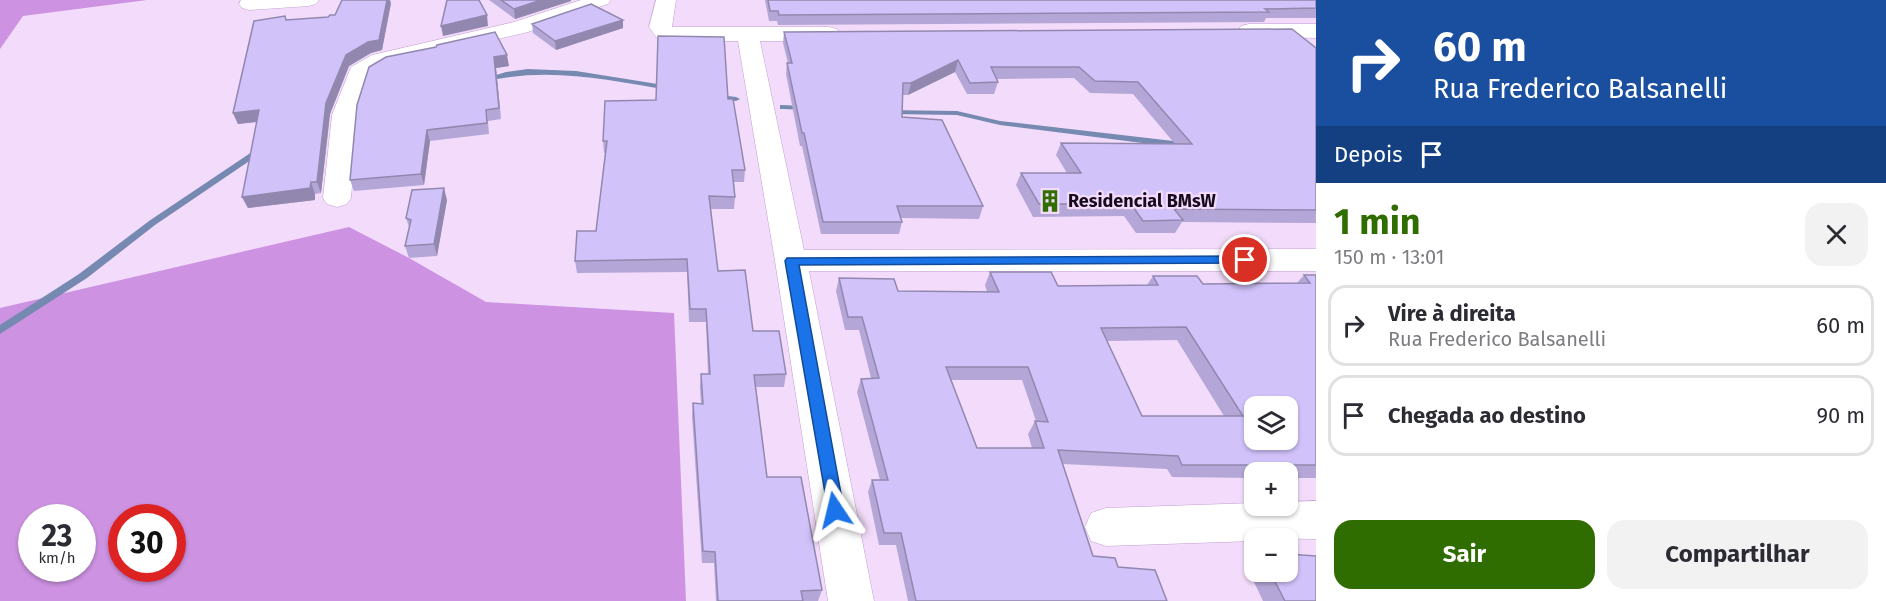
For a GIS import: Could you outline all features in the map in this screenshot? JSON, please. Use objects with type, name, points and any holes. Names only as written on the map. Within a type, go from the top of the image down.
[{"type":"street","points":[[249,4],[309,0]]},
{"type":"street","points":[[337,198],[345,115],[359,72],[380,60],[520,27],[601,0]]},
{"type":"street","points":[[666,0],[660,27],[665,33],[855,34]]},
{"type":"street","points":[[1233,31],[1316,31]]},
{"type":"street","points":[[748,35],[792,261],[851,601]]},
{"type":"street","points":[[792,261],[1316,260]]},
{"type":"street","points":[[1106,527],[1316,520]]},
{"type":"shaded area","points":[[0,0],[147,0],[23,16],[0,49]]},
{"type":"shaded area","points":[[349,227],[486,302],[674,313],[686,601],[0,601],[0,308]]},
{"type":"building","points":[[342,0],[387,0],[379,40],[368,42],[346,55],[326,103],[317,182],[311,182],[310,188],[242,197],[259,110],[233,113],[254,21],[285,16],[286,20],[328,17],[335,15]]},
{"type":"building","points":[[447,0],[479,0],[487,15],[441,26]]},
{"type":"building","points":[[501,0],[541,0],[514,9]]},
{"type":"building","points":[[768,0],[1316,0],[1316,8],[1265,9],[1269,12],[779,15],[778,11],[770,11]]},
{"type":"building","points":[[591,4],[623,20],[555,41],[532,24]]},
{"type":"building","points":[[1292,29],[1316,48],[1316,210],[1174,209],[1183,220],[1143,221],[1131,204],[1039,204],[1021,173],[1081,173],[1061,143],[1192,144],[1138,82],[1095,81],[1079,67],[991,67],[998,82],[970,83],[958,60],[911,83],[903,83],[902,117],[942,120],[983,206],[897,206],[902,222],[823,222],[787,63],[792,63],[784,32]]},
{"type":"building","points":[[495,32],[507,55],[494,57],[499,108],[486,110],[487,123],[427,130],[421,174],[350,180],[357,105],[369,67],[386,57]]},
{"type":"building","points":[[658,36],[724,37],[728,99],[733,99],[745,170],[732,170],[735,197],[709,196],[718,271],[745,270],[753,331],[779,331],[786,374],[754,375],[767,477],[801,477],[822,590],[801,591],[803,601],[718,601],[715,552],[703,551],[693,403],[703,404],[701,374],[710,374],[706,309],[690,309],[687,259],[575,261],[577,231],[596,231],[607,141],[603,141],[605,101],[656,100]]},
{"type":"building","points":[[444,188],[434,244],[405,246],[411,220],[406,218],[412,190]]},
{"type":"building","points":[[990,272],[1051,272],[1058,286],[1158,285],[1153,276],[1197,276],[1203,284],[1310,283],[1304,275],[1316,275],[1316,465],[1298,465],[1298,462],[1244,462],[1244,465],[1182,465],[1178,456],[1058,450],[1093,556],[1115,558],[1118,567],[1155,570],[1167,601],[916,601],[901,533],[884,533],[872,480],[888,480],[861,379],[879,378],[862,317],[848,317],[839,278],[894,279],[898,291],[999,292]],"holes":[[[1186,327],[1243,416],[1142,416],[1101,328]],[[946,367],[1028,367],[1048,422],[1035,421],[1044,448],[977,448]]]},
{"type":"building","points":[[1298,555],[1316,556],[1316,601],[1285,601],[1275,582],[1298,582]]},
{"type":"waterway","points":[[484,80],[506,74],[552,71],[600,76],[670,88]]},
{"type":"waterway","points":[[714,96],[736,99]]},
{"type":"waterway","points":[[783,107],[807,108]]},
{"type":"waterway","points":[[888,112],[957,113],[1000,123],[1182,145]]},
{"type":"waterway","points":[[0,330],[83,276],[152,223],[261,149]]},
{"type":"place","name":"Residencial BMsW","points":[[1050,201]]},
{"type":"route","points":[[835,510],[792,261],[1245,260]]}]
